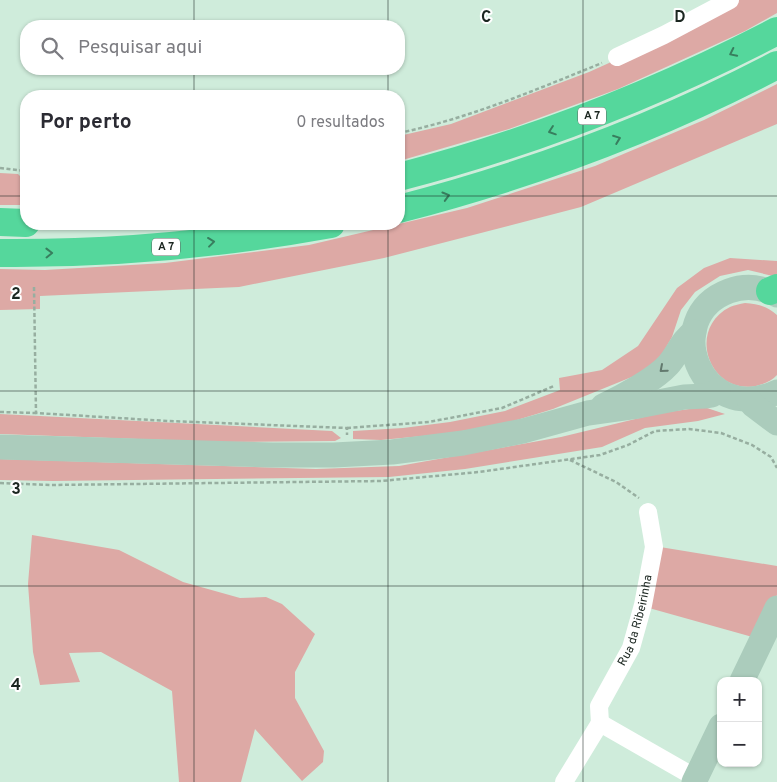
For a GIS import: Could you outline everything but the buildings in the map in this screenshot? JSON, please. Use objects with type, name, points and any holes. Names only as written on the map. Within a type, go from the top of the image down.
[{"type":"highway","name":"A 7","points":[[405,175],[500,148],[590,117],[685,76],[777,31]]},
{"type":"highway","name":"A 7","points":[[405,207],[490,184],[597,147],[687,109],[777,65]]},
{"type":"highway","points":[[0,222],[20,223]]},
{"type":"highway","name":"A 7","points":[[0,253],[98,252],[185,245],[295,230]]},
{"type":"street","points":[[618,56],[664,35],[730,0]]},
{"type":"street","points":[[774,291],[754,287],[737,288],[722,294],[709,304],[700,316],[694,332],[693,348],[697,364],[705,379],[718,390],[733,397],[749,400],[766,398],[777,392]]},
{"type":"street","points":[[588,413],[613,401],[659,373],[673,359],[683,343],[694,332]]},
{"type":"street","points":[[0,447],[254,454],[392,452],[463,443],[523,431],[588,413],[684,397],[712,395],[718,390]]},
{"type":"street","points":[[749,400],[777,423]]},
{"type":"street","name":"Rua da Ribeirinha","points":[[600,723],[599,706],[632,648],[643,605],[654,547],[648,512]]},
{"type":"street","points":[[744,677],[777,608]]},
{"type":"street","points":[[564,782],[600,723],[695,780],[717,734]]},
{"type":"path","points":[[405,133],[433,126],[504,103],[618,56]]},
{"type":"path","points":[[0,168],[20,170]]},
{"type":"path","points":[[34,287],[36,413]]},
{"type":"path","points":[[0,412],[168,422],[347,428],[429,422],[502,408],[554,386]]},
{"type":"path","points":[[346,454],[347,428]]},
{"type":"path","points":[[0,483],[50,485],[381,481],[479,472],[600,455],[655,431],[689,429],[721,433],[752,445],[771,457],[777,468]]},
{"type":"path","points":[[569,459],[616,482],[637,496],[648,512]]},
{"type":"shaded area","points":[[739,0],[777,0],[777,13],[745,31],[618,89],[509,129],[405,159],[405,135],[451,124],[589,72],[680,31]]},
{"type":"shaded area","points":[[777,84],[777,124],[581,207],[384,258],[239,287],[40,296],[40,309],[0,310],[0,269],[45,270],[165,263],[309,245],[373,230],[405,230],[405,223],[467,208],[595,166],[704,120]]},
{"type":"shaded area","points":[[0,173],[18,174],[20,176],[20,205],[0,205]]},
{"type":"shaded area","points":[[730,258],[777,261],[777,277],[748,270],[720,276],[695,292],[681,310],[672,337],[661,356],[644,372],[553,409],[504,424],[444,434],[381,440],[353,439],[353,431],[403,428],[450,422],[505,411],[560,390],[559,378],[602,370],[638,346],[677,288],[704,268]]},
{"type":"shaded area","points":[[745,303],[770,309],[777,315],[777,375],[768,382],[756,386],[740,386],[726,381],[716,371],[709,358],[706,344],[709,330],[717,317],[730,307]]},
{"type":"shaded area","points":[[704,407],[725,414],[698,421],[645,428],[602,447],[465,469],[389,477],[0,480],[0,459],[316,469],[399,466],[561,437],[660,413]]},
{"type":"shaded area","points":[[0,414],[332,431],[341,438],[335,441],[221,442],[0,434]]},
{"type":"shaded area","points":[[32,535],[119,550],[183,582],[240,598],[266,597],[282,604],[315,634],[295,672],[295,698],[324,751],[323,762],[302,781],[255,729],[241,782],[179,782],[172,691],[101,652],[69,653],[80,682],[40,685],[33,652],[28,584]]},
{"type":"shaded area","points":[[660,547],[777,566],[777,595],[756,638],[649,608]]}]
